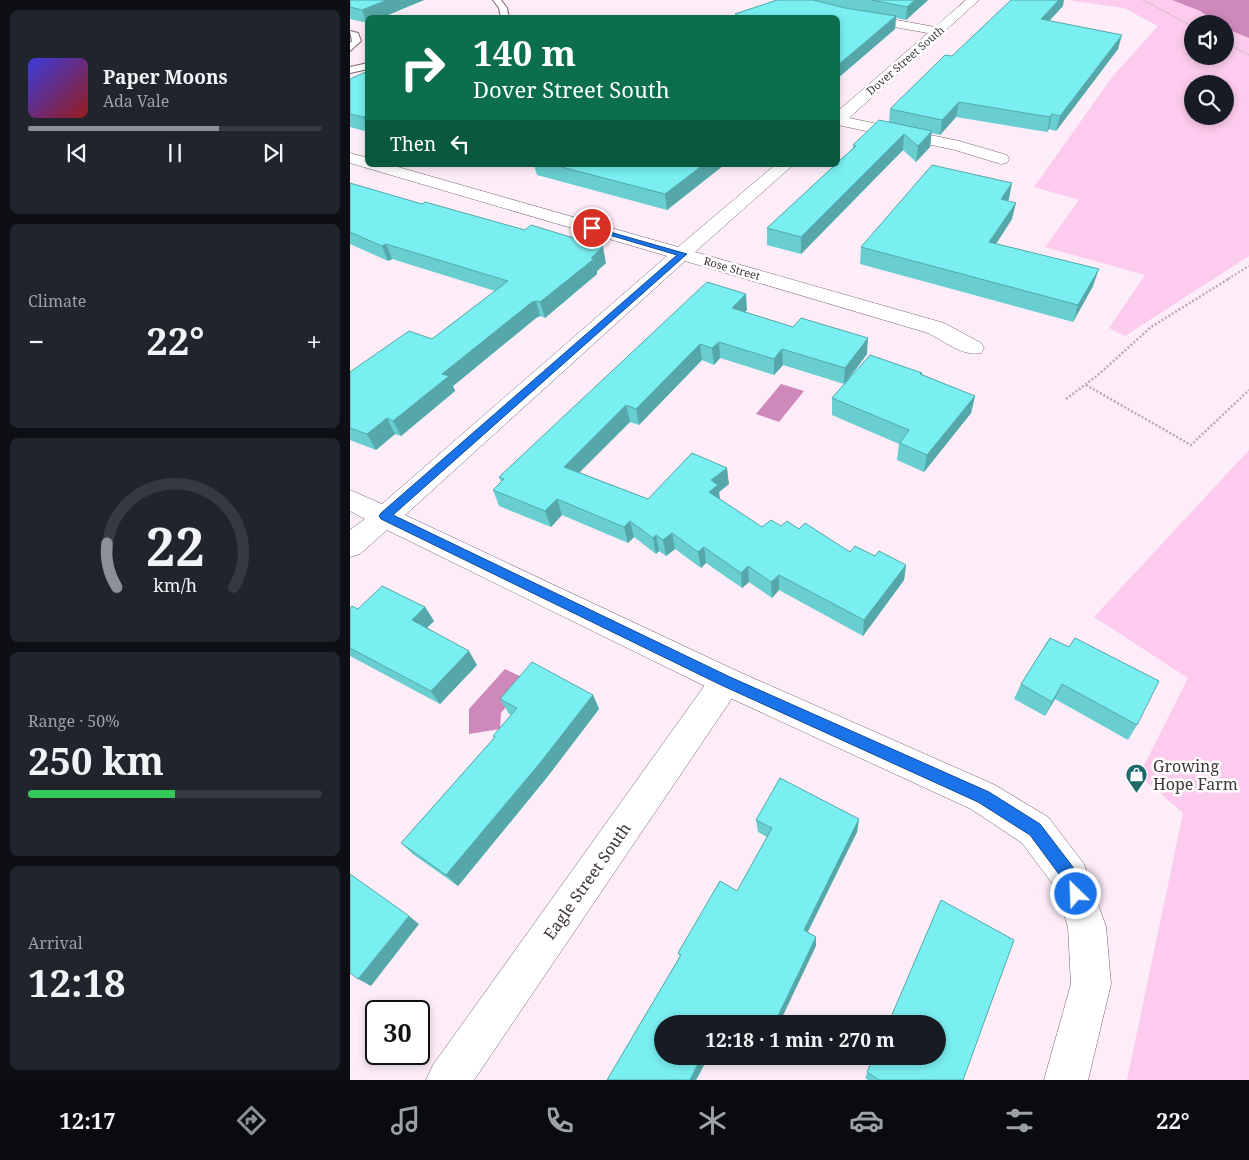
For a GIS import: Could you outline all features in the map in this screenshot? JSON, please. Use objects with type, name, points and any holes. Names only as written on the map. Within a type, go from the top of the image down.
[{"type":"street","name":"Dover Street South","points":[[840,118],[972,0]]},
{"type":"street","points":[[845,15],[938,31]]},
{"type":"street","points":[[840,120],[959,146],[1001,159]]},
{"type":"street","points":[[350,158],[365,163]]},
{"type":"street","name":"Rose Street","points":[[380,167],[936,328],[973,348]]},
{"type":"street","points":[[350,546],[783,167]]},
{"type":"street","points":[[350,500],[726,681],[984,797],[1035,830],[1071,877],[1087,927],[1091,984],[1066,1080]]},
{"type":"street","name":"Eagle Street South","points":[[448,1080],[726,681]]},
{"type":"lane","points":[[496,0],[503,8],[504,15]]},
{"type":"lane","points":[[350,34],[355,35],[357,42],[350,48]]},
{"type":"lane","points":[[350,70],[365,67]]},
{"type":"path","points":[[1143,0],[1184,22]]},
{"type":"path","points":[[1234,48],[1249,55]]},
{"type":"path","points":[[1066,399],[1098,375],[1151,327],[1249,266]]},
{"type":"path","points":[[1086,384],[1191,445],[1249,390]]},
{"type":"shaded area","points":[[1067,0],[1172,0],[1200,11],[1206,15],[1184,15],[1184,65],[1234,65],[1234,32],[1249,38],[1249,256],[1125,336],[1109,328],[1145,275],[1045,247],[1079,200],[1034,187],[1113,76],[1158,26],[1124,8]]},
{"type":"shaded area","points":[[1172,0],[1249,0],[1249,38],[1234,32],[1234,15],[1206,15]]},
{"type":"shaded area","points":[[781,384],[804,391],[779,422],[756,414]]},
{"type":"shaded area","points":[[1249,450],[1249,1080],[1127,1080],[1183,813],[1139,775],[1188,678],[1094,617]]},
{"type":"shaded area","points":[[505,669],[528,680],[501,713],[500,729],[469,734],[469,709]]},
{"type":"building","points":[[350,0],[387,0],[362,10],[350,7]]},
{"type":"building","points":[[777,0],[813,0],[845,8],[896,16],[840,63],[840,15],[735,14]]},
{"type":"building","points":[[872,0],[915,0],[907,7]]},
{"type":"building","points":[[1011,0],[1059,0],[1041,19],[1122,35],[1060,116],[1052,114],[1050,117],[959,102],[942,120],[890,109],[945,55],[952,56]]},
{"type":"building","points":[[365,72],[365,117],[350,114],[350,79]]},
{"type":"building","points":[[879,120],[932,131],[918,146],[904,134],[801,237],[767,228],[833,167],[840,167],[840,160],[856,146],[853,145]]},
{"type":"building","points":[[932,165],[1012,183],[1001,199],[1016,203],[989,242],[1099,269],[1078,305],[861,247]]},
{"type":"building","points":[[562,167],[700,167],[665,194]]},
{"type":"building","points":[[350,183],[422,204],[425,202],[525,230],[531,225],[603,247],[591,258],[594,259],[540,302],[532,302],[442,374],[449,376],[393,421],[387,418],[367,434],[350,428],[350,372],[409,331],[432,339],[508,281],[386,244],[382,246],[350,232]]},
{"type":"building","points":[[707,282],[746,294],[732,308],[793,327],[801,318],[868,338],[845,368],[782,349],[774,359],[719,342],[712,348],[700,344],[636,409],[626,405],[564,467],[648,499],[692,453],[727,468],[711,480],[718,485],[709,492],[762,527],[771,520],[781,526],[787,521],[799,529],[805,523],[850,552],[855,546],[875,556],[879,551],[906,565],[864,620],[779,575],[771,582],[748,566],[741,573],[704,547],[698,552],[672,533],[663,540],[656,535],[653,538],[630,521],[624,527],[557,499],[545,511],[493,490],[504,479],[499,477]]},
{"type":"building","points":[[870,355],[922,373],[920,374],[975,396],[927,455],[900,443],[909,430],[832,398]]},
{"type":"building","points":[[382,586],[425,607],[412,620],[469,651],[431,691],[350,648],[350,608],[352,606],[358,609]]},
{"type":"building","points":[[1050,638],[1069,647],[1075,638],[1159,681],[1137,725],[1062,684],[1052,702],[1021,684]]},
{"type":"building","points":[[532,662],[593,695],[540,763],[446,875],[401,843],[495,737],[493,736],[517,708],[500,699]]},
{"type":"building","points":[[780,778],[859,819],[804,930],[816,937],[778,1015],[654,1015],[654,1065],[698,1065],[690,1080],[607,1080],[681,955],[678,953],[720,881],[737,891],[772,828],[756,820]]},
{"type":"building","points":[[350,874],[409,916],[358,979],[350,973]]},
{"type":"building","points":[[941,900],[1014,940],[963,1080],[879,1080],[867,1072],[870,1065],[946,1065],[946,1015],[892,1015]]},
{"type":"place","name":"Growing Hope Farm","points":[[1137,794]]},
{"type":"route","points":[[592,228],[683,254],[424,484],[385,516],[726,681],[984,797],[1035,830],[1071,877],[1076,894]]}]
